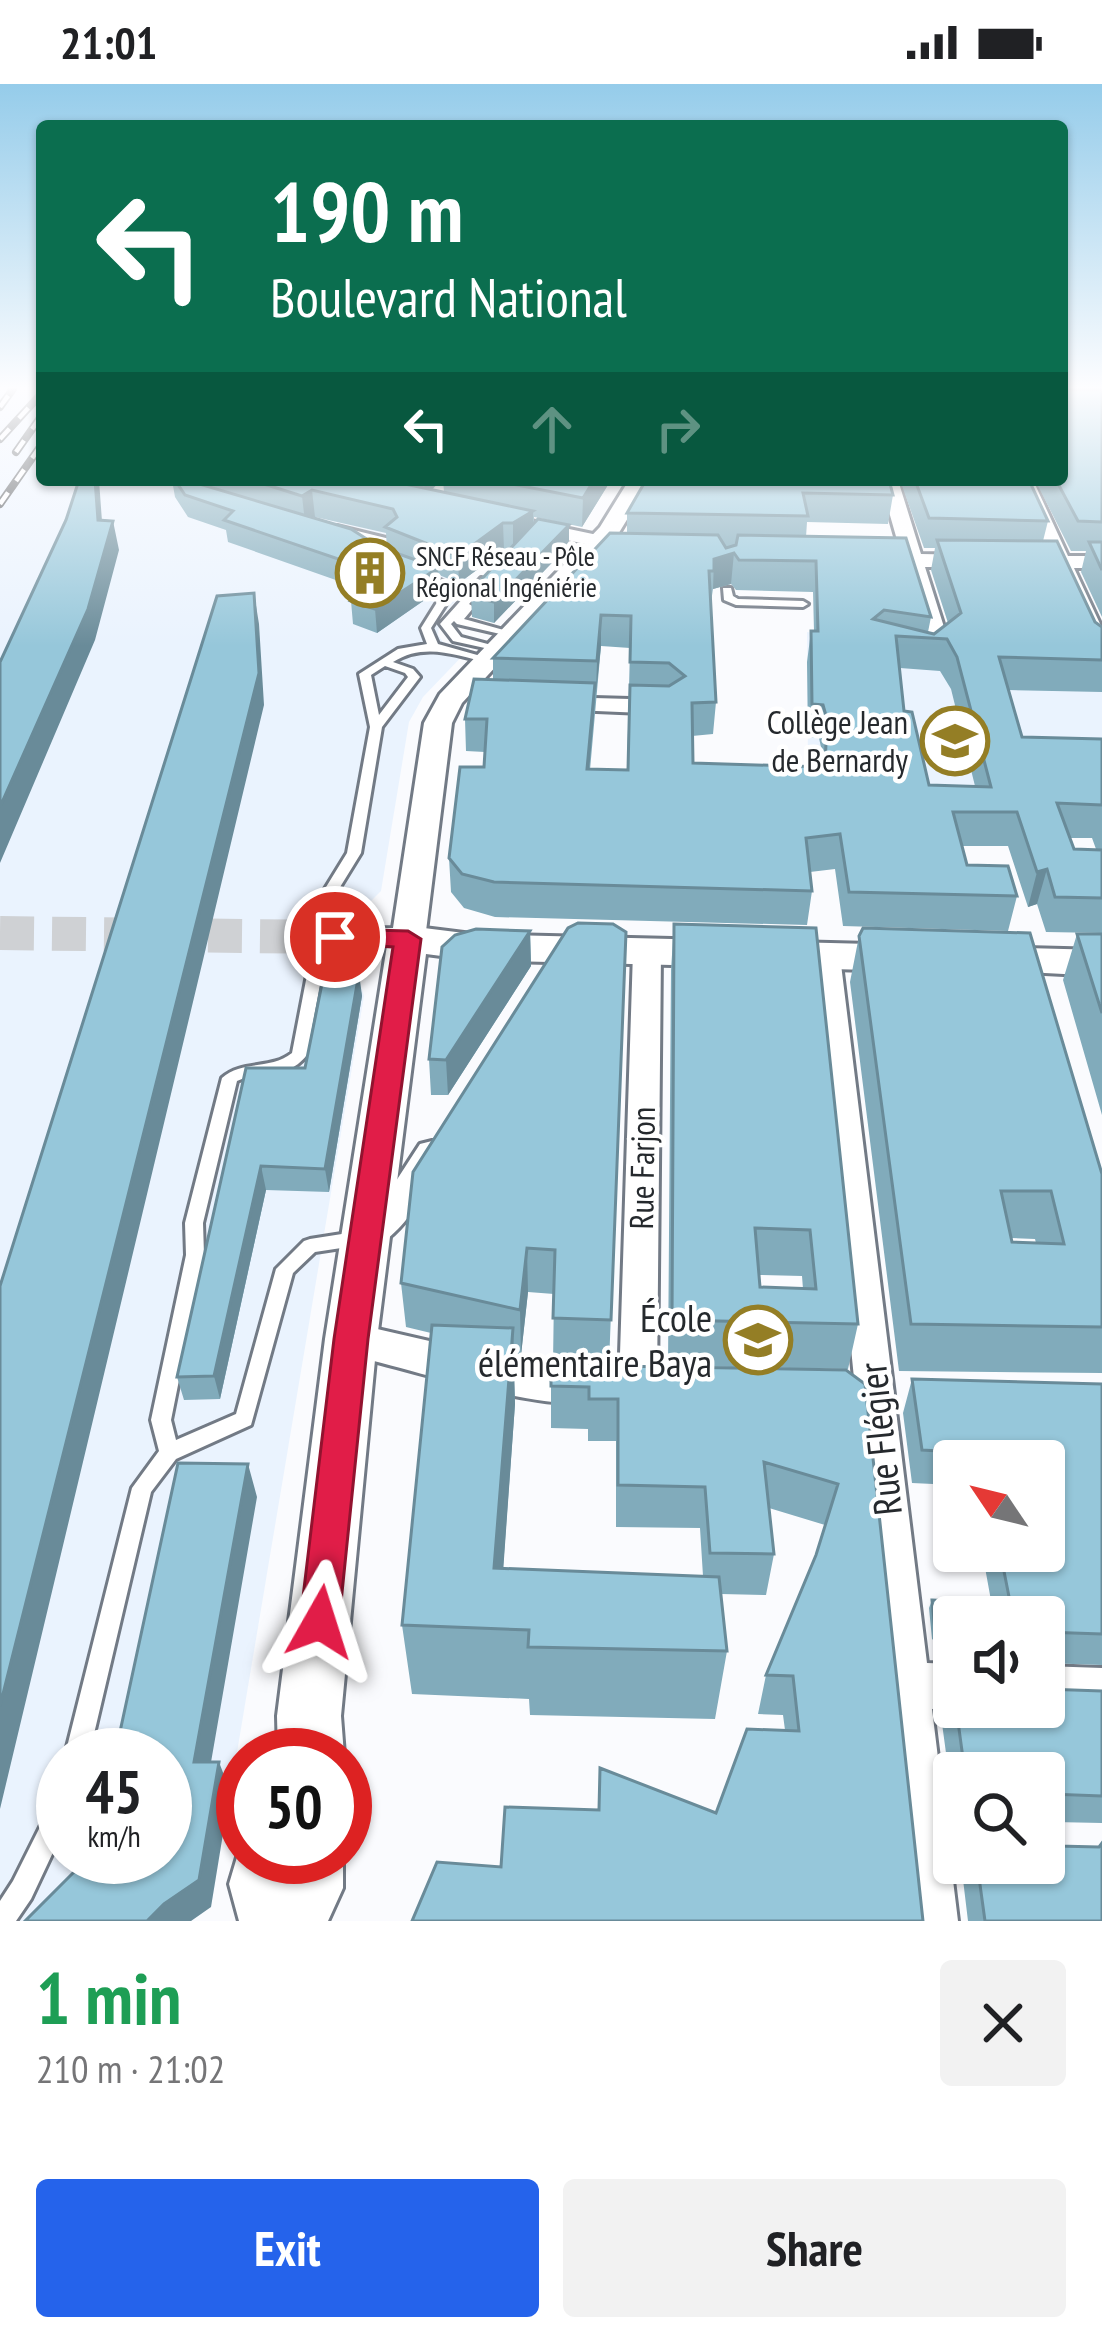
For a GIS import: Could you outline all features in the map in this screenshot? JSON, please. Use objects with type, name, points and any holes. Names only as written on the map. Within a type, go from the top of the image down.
[{"type":"main road","points":[[306,1728],[351,1339],[408,939],[550,964],[646,952],[826,956],[1037,977],[1102,963]]},
{"type":"main road","points":[[264,1884],[274,1921]]},
{"type":"main road","points":[[291,1921],[308,1884]]},
{"type":"street","points":[[332,937],[408,939],[438,723],[464,701],[500,648],[601,549],[637,486]]},
{"type":"street","points":[[891,486],[934,652]]},
{"type":"street","points":[[1027,486],[1102,652]]},
{"type":"street","points":[[518,524],[601,549]]},
{"type":"street","points":[[848,560],[1102,562]]},
{"type":"street","points":[[525,703],[667,707]]},
{"type":"street","name":"Rue Farjon","points":[[638,1385],[646,952]]},
{"type":"street","name":"Rue Flégier","points":[[826,956],[933,1921]]},
{"type":"street","points":[[365,1238],[397,1207],[447,1130]]},
{"type":"street","points":[[351,1339],[551,1386],[614,1390],[638,1385],[683,1386]]},
{"type":"street","points":[[907,1685],[933,1686]]},
{"type":"street","points":[[1065,1690],[1102,1691]]},
{"type":"lane","points":[[373,554],[390,542],[319,530],[386,563]]},
{"type":"lane","points":[[405,570],[452,587],[427,628],[434,646]]},
{"type":"lane","points":[[500,571],[458,619],[500,648],[457,639],[445,624],[500,571]]},
{"type":"lane","points":[[727,590],[728,598],[736,602],[803,604]]},
{"type":"lane","points":[[169,1454],[161,1420],[195,1255],[194,1223],[230,1078],[239,1071],[292,1065],[299,1054],[330,892],[354,853],[376,727],[365,674],[402,651],[434,646],[500,648]]},
{"type":"lane","points":[[376,727],[414,677],[409,670],[383,662]]},
{"type":"lane","points":[[82,1728],[136,1505],[154,1471],[169,1454],[244,1419],[253,1398],[273,1298],[296,1256],[328,1239],[365,1238]]},
{"type":"lane","points":[[1,1921],[36,1861]]},
{"type":"shaded area","points":[[0,475],[36,475],[36,486],[197,486],[457,524],[409,565],[477,580],[440,617],[438,635],[443,642],[469,649],[423,697],[409,722],[381,891],[363,909],[337,914],[327,962],[356,971],[364,996],[241,1728],[216,1728],[216,1877],[211,1907],[191,1921],[0,1921]]},
{"type":"shaded area","name":"Collège Jean de Bernardy","points":[[807,632],[1102,681],[1102,796],[748,777],[808,767]]},
{"type":"building","points":[[1068,475],[1102,475],[1102,522],[1078,521],[1059,486],[1068,486]]},
{"type":"building","points":[[77,486],[95,486],[98,520],[113,521],[88,609],[0,807],[0,662]]},
{"type":"building","points":[[179,486],[206,486],[351,529],[379,547],[438,568],[375,609],[351,601],[391,577],[224,520],[233,511],[185,495]]},
{"type":"building","points":[[270,486],[414,486],[533,511],[513,523],[503,523],[458,556],[385,527],[397,517],[393,509],[312,490],[302,496]]},
{"type":"building","points":[[522,486],[590,486],[583,498]]},
{"type":"building","points":[[643,486],[891,486],[893,495],[803,493],[808,516],[627,513]]},
{"type":"building","points":[[917,486],[1032,486],[1048,521],[929,518]]},
{"type":"building","points":[[538,519],[569,525],[494,602],[471,596],[477,584]]},
{"type":"building","points":[[610,533],[718,535],[726,548],[736,545],[738,535],[906,538],[931,617],[884,610],[873,619],[934,634],[961,613],[937,540],[1057,541],[1095,622],[1102,627],[1102,660],[999,657],[1022,737],[1102,739],[1102,805],[1057,803],[1074,849],[1102,850],[1102,898],[1055,897],[1047,869],[1037,872],[1017,812],[953,812],[967,865],[1008,866],[1017,896],[849,892],[840,834],[806,838],[812,891],[494,882],[462,874],[449,858],[460,767],[484,767],[487,719],[465,719],[474,679],[595,683],[587,769],[628,770],[630,685],[669,686],[685,676],[669,663],[630,662],[631,616],[601,615],[597,661],[493,658]],"holes":[[[734,553],[739,560],[816,561],[818,631],[811,631],[812,704],[823,705],[827,719],[825,767],[693,763],[692,703],[716,702],[709,571],[714,571],[714,559]],[[896,636],[947,639],[957,657],[991,787],[929,785],[912,712],[904,711]]]},
{"type":"building","points":[[1089,542],[1102,542],[1102,570]]},
{"type":"building","points":[[254,593],[259,673],[0,1706],[0,1286],[217,596]]},
{"type":"building","points":[[578,923],[613,924],[626,932],[611,1320],[553,1318],[555,1250],[527,1248],[520,1310],[401,1283],[413,1172],[568,928]]},
{"type":"building","points":[[674,924],[816,928],[858,1324],[672,1320]],"holes":[[[755,1228],[810,1230],[816,1289],[760,1287]]]},
{"type":"building","points":[[863,928],[1030,933],[1102,1174],[1102,1327],[911,1324],[859,936]],"holes":[[[1001,1191],[1051,1191],[1064,1244],[1012,1242]]]},
{"type":"building","points":[[476,929],[530,931],[446,1060],[429,1059],[442,947],[455,935]]},
{"type":"building","points":[[1077,934],[1102,934],[1102,1013]]},
{"type":"building","points":[[327,959],[355,961],[352,973],[359,973],[325,1169],[261,1166],[214,1376],[177,1377],[246,1068],[305,1068]]},
{"type":"building","points":[[432,1325],[513,1328],[494,1568],[719,1577],[727,1651],[528,1647],[529,1630],[402,1625]]},
{"type":"building","points":[[551,1365],[846,1370],[865,1384],[923,1921],[412,1921],[437,1862],[501,1867],[505,1807],[599,1810],[600,1768],[716,1813],[747,1729],[799,1731],[793,1676],[766,1675],[816,1555],[838,1484],[764,1462],[774,1554],[710,1553],[705,1487],[618,1485],[618,1399],[589,1399],[589,1387],[551,1386]]},
{"type":"building","points":[[912,1379],[1102,1384],[1102,1634],[1065,1633],[1065,1596],[1009,1596],[1004,1572],[1065,1572],[1065,1440],[933,1440],[933,1451],[922,1450]]},
{"type":"building","points":[[178,1463],[248,1464],[194,1762],[216,1762],[199,1880],[147,1921],[25,1921],[62,1884],[192,1884],[192,1728],[121,1728]]},
{"type":"building","points":[[1065,1690],[1102,1691],[1102,1796],[1065,1795],[1065,1752],[962,1752],[959,1728],[1065,1728]]},
{"type":"building","points":[[1102,1843],[1102,1921],[985,1921],[980,1884],[1065,1884],[1065,1846],[1099,1847]]},
{"type":"tunnel","points":[[0,933],[332,937]]},
{"type":"railway","points":[[0,504],[20,475]]},
{"type":"place","name":"SNCF Réseau - Pôle Régional Ingéniérie","points":[[370,573]]},
{"type":"place","name":"Collège Jean de Bernardy","points":[[955,741]]},
{"type":"place","name":"École élémentaire Baya","points":[[758,1340]]},
{"type":"route","points":[[320,1622],[351,1339],[408,939],[335,937]]}]
